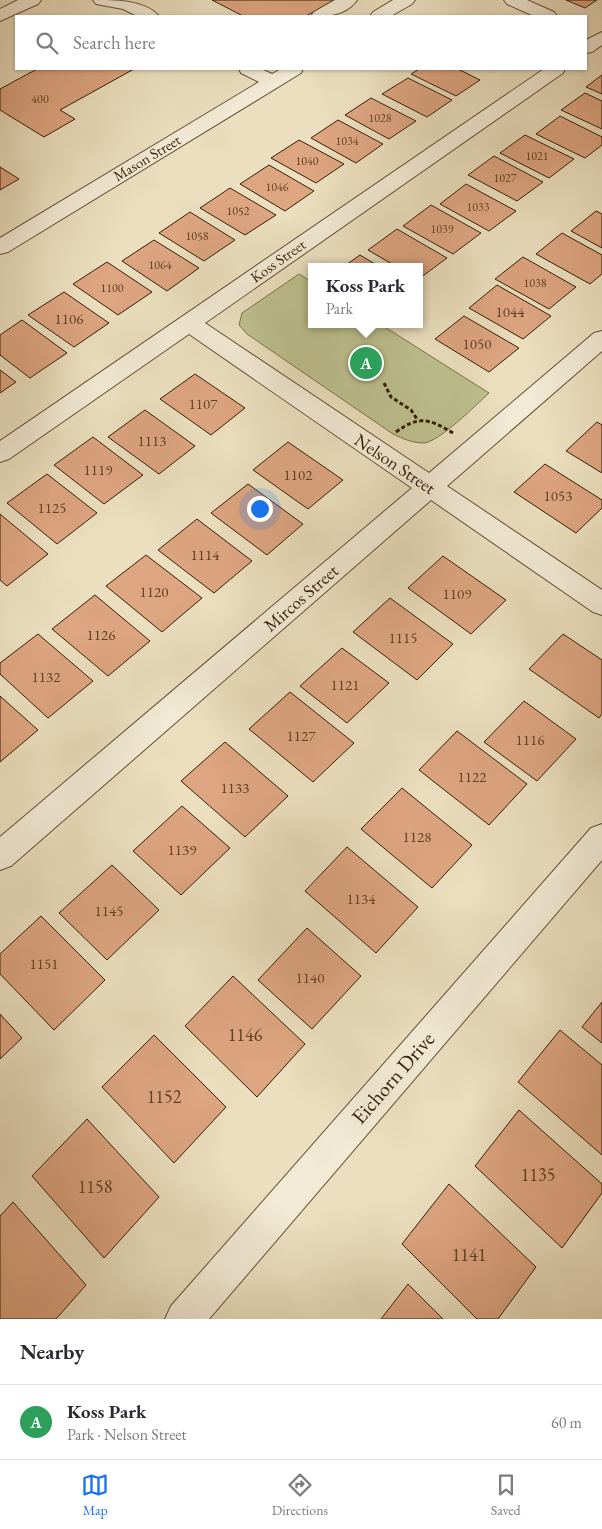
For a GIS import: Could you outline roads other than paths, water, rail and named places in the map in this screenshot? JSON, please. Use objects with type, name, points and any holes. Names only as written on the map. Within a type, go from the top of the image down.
[{"type":"street","points":[[0,16],[32,0]]},
{"type":"street","points":[[102,0],[129,2],[148,15]]},
{"type":"street","points":[[322,15],[348,0]]},
{"type":"street","points":[[381,15],[406,0]]},
{"type":"street","points":[[513,0],[546,15]]},
{"type":"street","points":[[250,70],[272,82]]},
{"type":"street","name":"Mason Street","points":[[0,247],[292,70]]},
{"type":"street","name":"Koss Street","points":[[0,453],[555,70]]},
{"type":"street","name":"Nelson Street","points":[[189,323],[602,604]]},
{"type":"street","name":"Mircos Street","points":[[0,856],[602,339]]},
{"type":"street","name":"Eichorn Drive","points":[[184,1319],[602,838]]},
{"type":"place","name":"Koss Park","points":[[366,363]]}]
